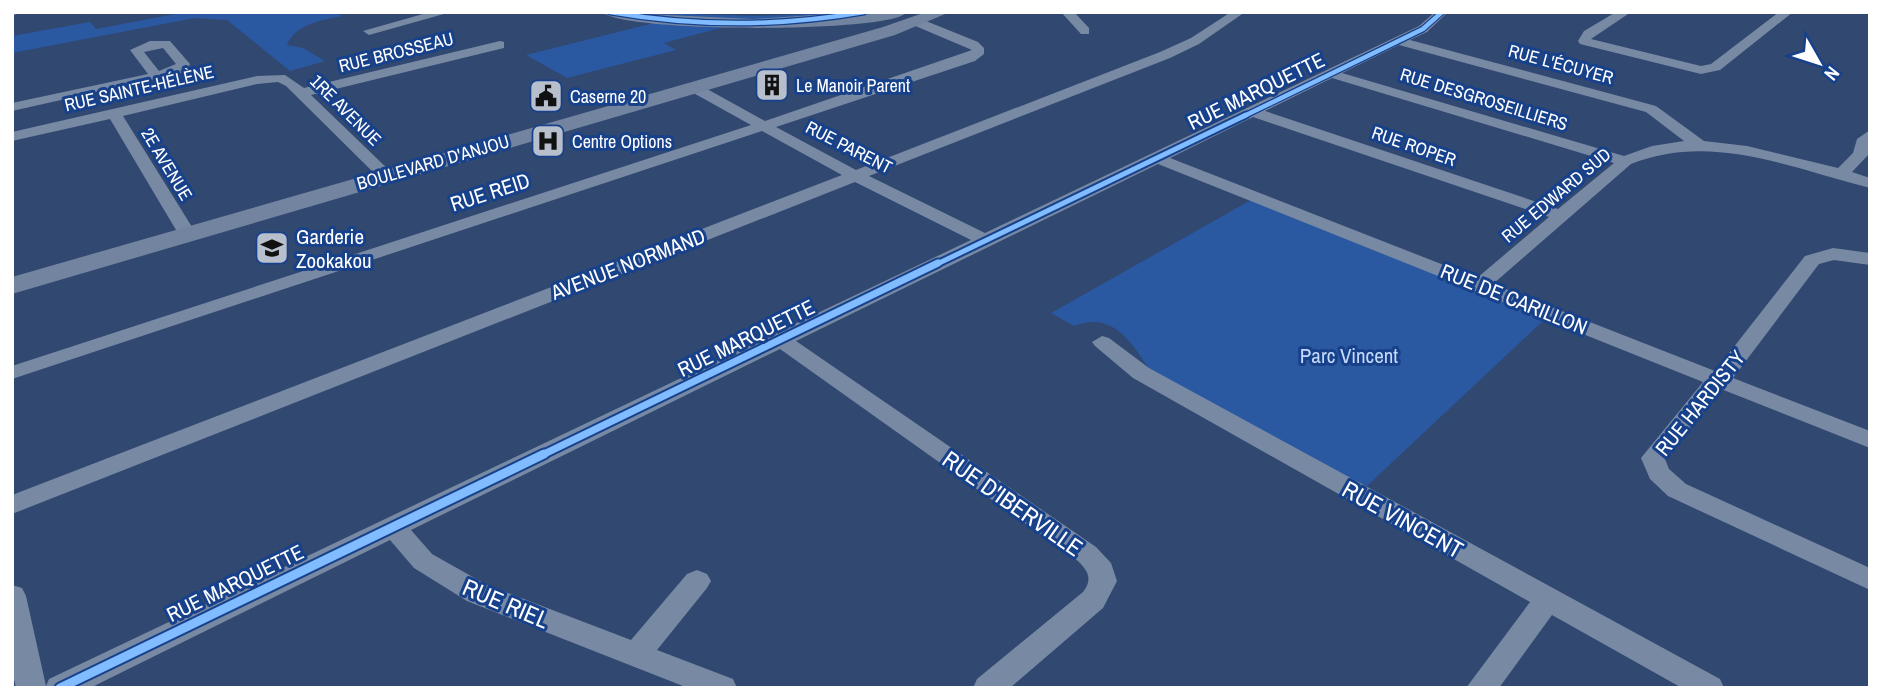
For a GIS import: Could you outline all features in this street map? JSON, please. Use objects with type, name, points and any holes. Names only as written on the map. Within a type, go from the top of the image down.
[{"type":"street","points":[[369,31],[445,12]]},
{"type":"street","points":[[610,12],[677,23],[730,25],[883,15],[913,16]]},
{"type":"street","name":"BOULEVARD D'ANJOU","points":[[12,286],[855,39],[913,16],[942,12]]},
{"type":"street","points":[[1066,12],[1085,31]]},
{"type":"street","name":"AVENUE NORMAND","points":[[12,505],[1184,47],[1238,12]]},
{"type":"street","name":"RUE MARQUETTE","points":[[60,688],[1331,74],[1426,27],[1442,12]]},
{"type":"street","points":[[1625,12],[1588,34],[1584,41],[1701,70],[1715,67],[1787,12]]},
{"type":"street","name":"RUE REID","points":[[12,373],[970,58],[980,51],[974,44],[913,16]]},
{"type":"street","name":"RUE L'ÉCUYER","points":[[1398,41],[1651,109],[1702,147]]},
{"type":"street","name":"RUE BROSSEAU","points":[[301,93],[500,45]]},
{"type":"street","name":"RUE DESGROSEILLIERS","points":[[1331,74],[1625,161]]},
{"type":"street","points":[[12,107],[156,76]]},
{"type":"street","name":"1RE AVENUE","points":[[275,78],[288,80],[386,176]]},
{"type":"street","name":"RUE SAINTE-HÉLÈNE","points":[[12,137],[275,78]]},
{"type":"street","name":"RUE PARENT","points":[[693,87],[856,175],[988,241]]},
{"type":"street","name":"RUE ROPER","points":[[1253,111],[1562,216]]},
{"type":"street","name":"2E AVENUE","points":[[114,113],[188,234]]},
{"type":"street","points":[[1840,175],[1861,154],[1861,145],[1870,134]]},
{"type":"street","name":"RUE EDWARD SUD","points":[[1480,285],[1625,161],[1656,150],[1702,147],[1763,154],[1870,183]]},
{"type":"street","name":"RUE DE CARILLON","points":[[1157,158],[1870,440]]},
{"type":"street","name":"RUE HARDISTY","points":[[1870,259],[1833,254],[1812,260],[1718,380],[1656,452],[1653,464],[1658,473],[1688,496],[1870,580]]},
{"type":"street","name":"RUE D'IBERVILLE","points":[[781,340],[1087,554],[1104,573],[1105,582],[1093,600],[988,688]]},
{"type":"street","name":"RUE VINCENT","points":[[1102,342],[1141,373],[1709,688]]},
{"type":"street","name":"RUE RIEL","points":[[393,526],[423,561],[456,583],[500,603],[722,688]]},
{"type":"street","points":[[637,654],[697,581]]},
{"type":"street","points":[[12,596],[31,688]]},
{"type":"street","points":[[1481,688],[1548,599]]},
{"type":"green space","points":[[185,12],[337,12],[342,16],[310,24],[296,32],[287,45],[303,48],[325,61],[290,71],[227,20],[195,18],[12,53],[12,36],[90,22],[96,29]]},
{"type":"green space","points":[[628,12],[756,16],[878,12],[764,22]]},
{"type":"green space","points":[[654,23],[724,27],[664,43],[676,50],[567,78],[526,55]]},
{"type":"green space","name":"Parc Vincent","points":[[1251,200],[1546,318],[1366,487],[1149,369],[1127,339],[1110,326],[1087,322],[1074,326],[1051,313]]},
{"type":"cycle path","points":[[610,12],[673,22],[737,25],[801,22],[864,12]]},
{"type":"cycle path","points":[[60,688],[1423,29],[1442,12]]},
{"type":"place","name":"Le Manoir Parent","points":[[772,85]]},
{"type":"place","name":"Caserne 20","points":[[546,96]]},
{"type":"place","name":"Centre Options","points":[[548,141]]},
{"type":"place","name":"Garderie Zookakou","points":[[272,248]]}]
